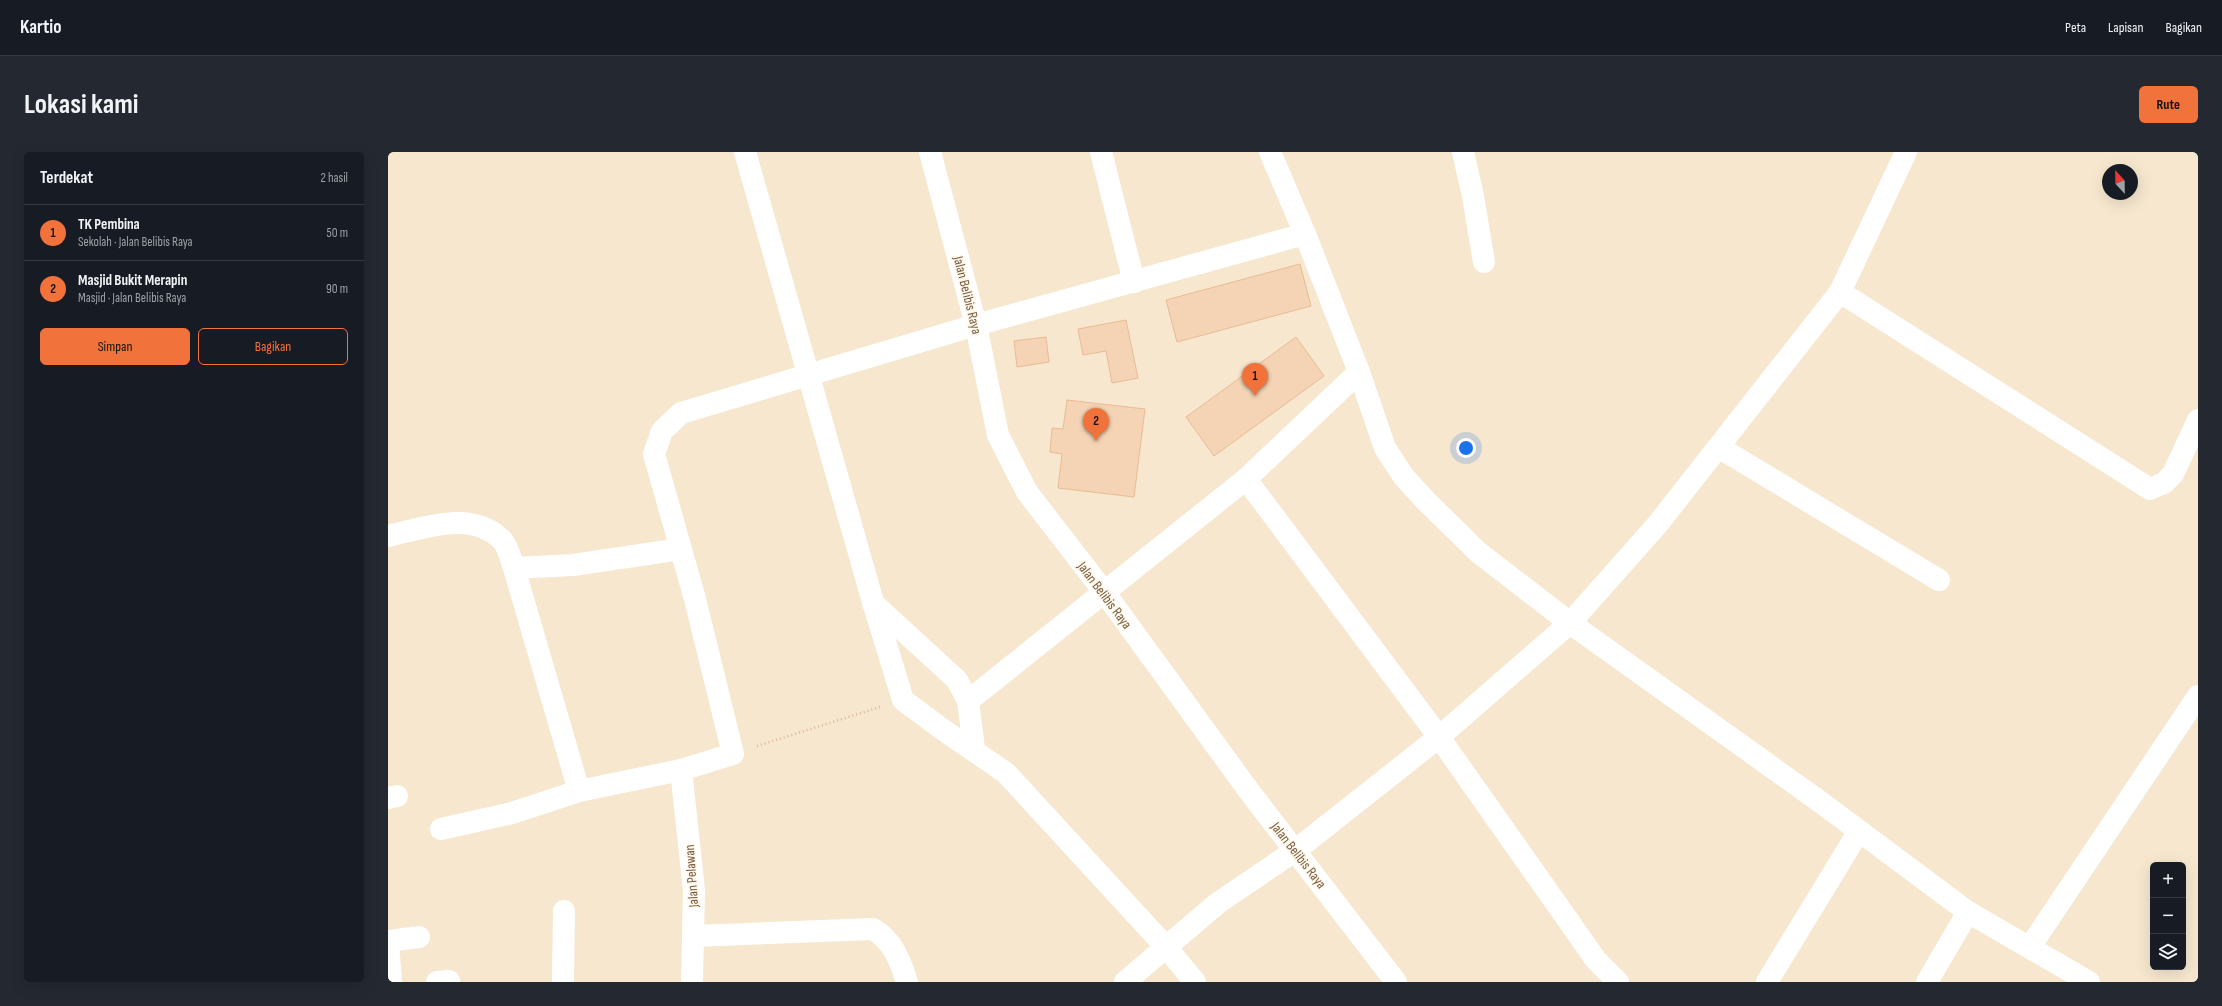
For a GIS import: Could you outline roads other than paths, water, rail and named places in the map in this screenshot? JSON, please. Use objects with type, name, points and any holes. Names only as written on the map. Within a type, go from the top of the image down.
[{"type":"street","points":[[744,152],[872,602],[903,700],[1006,773],[1166,947],[1195,982]]},
{"type":"street","name":"Jalan Belibis Raya","points":[[930,152],[976,325],[998,435],[1027,492],[1105,593],[1249,791],[1296,850],[1396,982]]},
{"type":"street","points":[[1101,152],[1134,282]]},
{"type":"street","points":[[1270,152],[1305,234],[1360,372],[1385,448],[1404,477],[1478,552],[1570,623],[1859,831],[1968,912],[2089,982]]},
{"type":"street","points":[[1463,152],[1473,196],[1484,262]]},
{"type":"street","points":[[1125,982],[1218,903],[1296,850],[1440,737],[1570,623],[1657,525],[1720,448],[1840,292],[1906,152]]},
{"type":"street","points":[[441,829],[512,813],[579,791],[681,770],[733,754],[681,549],[654,454],[662,431],[681,413],[976,325],[1305,234]]},
{"type":"street","points":[[1840,292],[2150,489],[2164,483],[2173,474],[2198,420]]},
{"type":"street","points":[[968,701],[1246,479],[1360,372]]},
{"type":"street","points":[[1720,448],[1939,580]]},
{"type":"street","points":[[1246,479],[1440,737],[1596,960],[1618,982]]},
{"type":"street","points":[[388,536],[451,522],[477,524],[503,540],[514,568],[579,791]]},
{"type":"street","points":[[514,568],[573,565],[681,549]]},
{"type":"street","points":[[872,602],[957,680],[968,701],[974,749]]},
{"type":"street","points":[[2030,947],[2198,696]]},
{"type":"street","name":"Jalan Pelawan","points":[[681,770],[694,890],[692,982]]},
{"type":"street","points":[[1767,982],[1859,831]]},
{"type":"street","points":[[563,982],[564,911]]},
{"type":"street","points":[[1926,982],[1968,912]]},
{"type":"street","points":[[693,936],[873,929],[883,935],[897,954],[907,982]]},
{"type":"street","points":[[391,982],[388,941],[419,937]]},
{"type":"place","name":"TK Pembina","points":[[1255,396]]},
{"type":"place","name":"Masjid Bukit Merapin","points":[[1096,441]]}]
